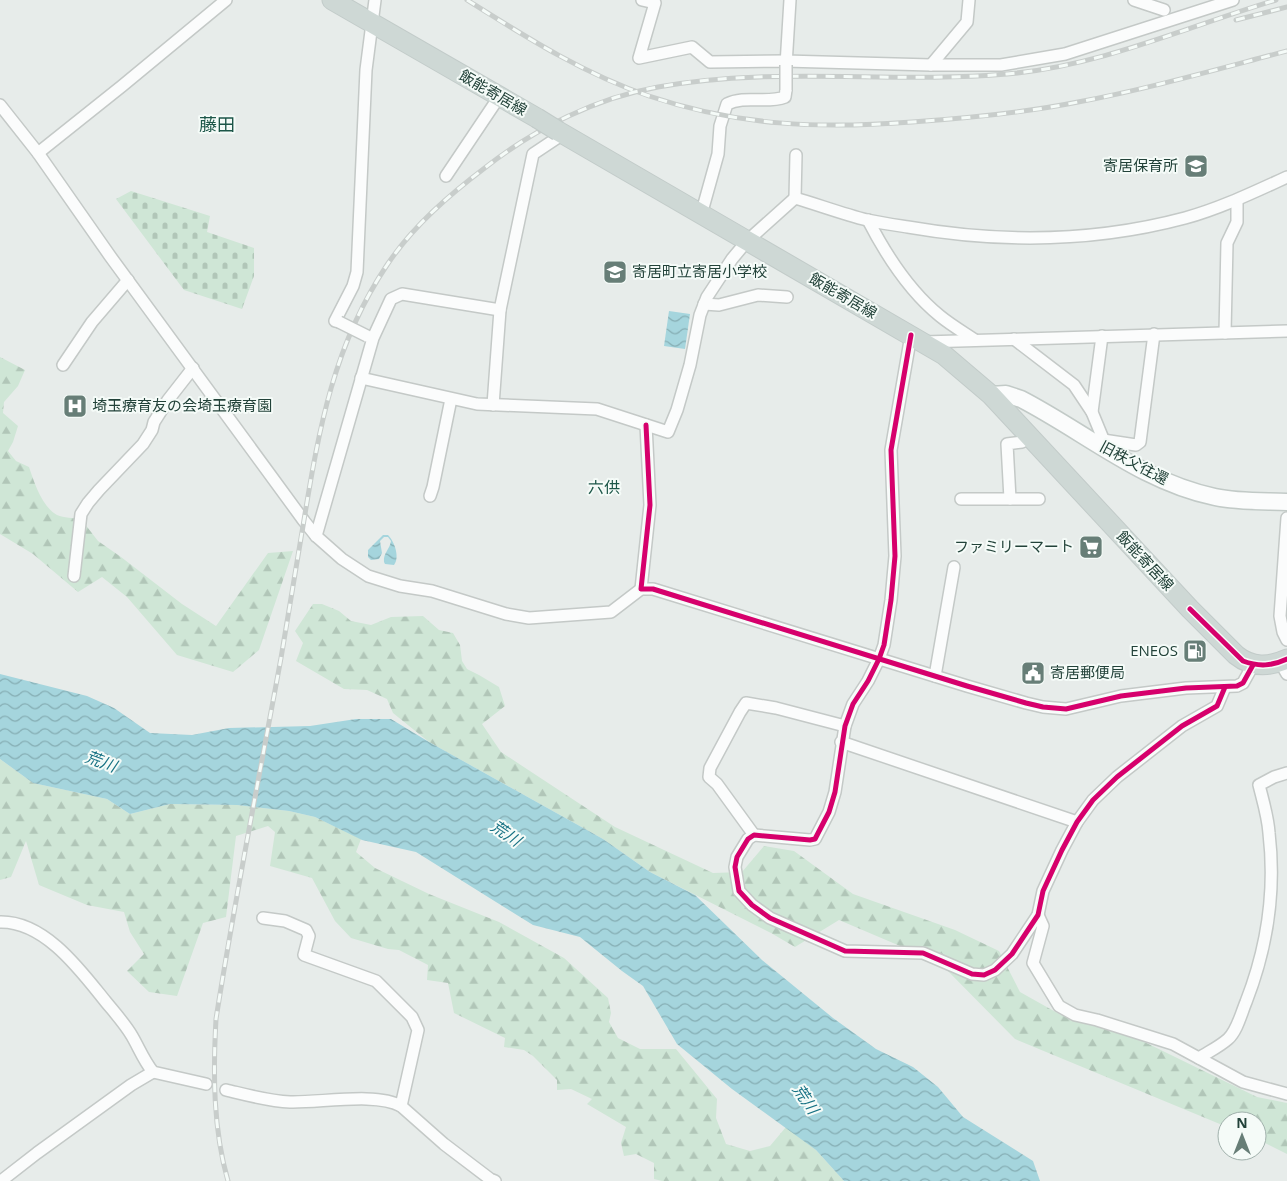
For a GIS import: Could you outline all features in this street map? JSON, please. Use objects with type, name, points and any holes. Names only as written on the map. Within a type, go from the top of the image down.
[{"type":"main road","name":"飯能寄居線","points":[[332,0],[917,339],[956,364],[990,395],[1190,610],[1236,655],[1243,661],[1253,665]]},
{"type":"main road","points":[[1253,665],[1284,665]]},
{"type":"street","points":[[38,153],[226,0]]},
{"type":"street","points":[[370,337],[335,321],[353,286],[357,272],[366,70],[375,0]]},
{"type":"street","points":[[642,0],[656,4],[639,58],[692,47],[710,62],[931,65],[1001,65],[1065,54],[1234,0]]},
{"type":"street","points":[[701,214],[718,154],[720,126],[723,111],[727,104],[735,100],[777,100],[785,97],[790,0]]},
{"type":"street","points":[[931,65],[968,22],[969,0]]},
{"type":"street","points":[[1134,0],[1164,5],[1177,18]]},
{"type":"street","points":[[446,176],[499,97]]},
{"type":"street","points":[[0,105],[38,153],[284,495],[316,536],[342,559],[368,576],[400,586],[432,591],[506,614],[529,618],[611,612],[641,590],[652,589],[1026,704],[1066,709],[1121,696],[1186,688],[1237,686],[1243,683],[1253,665]]},
{"type":"street","points":[[492,405],[500,310],[533,154],[561,132]]},
{"type":"street","points":[[360,378],[450,399],[492,405],[597,409],[668,432],[677,410],[690,364],[704,304],[732,259],[747,241],[795,198],[796,155]]},
{"type":"street","points":[[795,198],[868,220],[940,233],[1044,239],[1131,229],[1186,218],[1237,200],[1287,177]]},
{"type":"street","points":[[1225,333],[1227,243],[1237,222],[1237,200]]},
{"type":"street","points":[[868,220],[881,246],[913,290],[939,315],[975,340]]},
{"type":"street","points":[[63,365],[92,322],[128,280]]},
{"type":"street","points":[[316,536],[370,337],[391,299],[402,294],[500,310]]},
{"type":"street","points":[[704,304],[719,305],[758,295],[787,298]]},
{"type":"street","points":[[1225,687],[1217,706],[1182,726],[1117,778],[1093,800],[1077,822],[1062,850],[1043,891],[1038,916],[1012,954],[995,970],[984,975],[972,974],[923,953],[845,951],[770,918],[752,905],[739,891],[735,867],[737,857],[748,840],[754,835],[815,839],[835,792],[841,742],[845,726],[853,704],[879,659],[884,645],[891,600],[894,556],[891,450],[917,339],[975,340],[1287,331]]},
{"type":"street","points":[[1014,339],[1074,385],[1092,412],[1106,445],[1136,444],[1140,442],[1154,334]]},
{"type":"street","points":[[1092,412],[1102,336]]},
{"type":"street","points":[[74,576],[81,514],[99,490],[142,444],[164,407],[193,368]]},
{"type":"street","name":"旧秩父往還","points":[[990,395],[1006,394],[1021,399],[1106,445],[1146,472],[1195,492],[1216,498],[1287,502]]},
{"type":"street","points":[[430,496],[450,399]]},
{"type":"street","points":[[641,590],[650,505],[646,425]]},
{"type":"street","points":[[1010,499],[1007,444],[1022,442],[1029,436]]},
{"type":"street","points":[[961,499],[1039,499]]},
{"type":"street","points":[[1287,518],[1280,616],[1287,640]]},
{"type":"street","points":[[935,676],[954,567]]},
{"type":"street","points":[[754,835],[710,777],[710,768],[746,703],[776,708],[845,726]]},
{"type":"street","points":[[841,742],[1077,822]]},
{"type":"street","points":[[1199,1058],[1228,1039],[1234,1031],[1252,987],[1263,947],[1273,880],[1269,832],[1259,785],[1287,773]]},
{"type":"street","points":[[1038,916],[1043,926],[1033,963],[1059,1006],[1075,1015],[1173,1044],[1243,1082],[1287,1094]]},
{"type":"street","points":[[262,918],[286,921],[306,930],[308,936],[304,955],[376,981],[412,1017],[418,1030],[401,1106]]},
{"type":"street","points":[[0,922],[22,926],[40,935],[60,949],[77,966],[132,1035],[153,1072]]},
{"type":"street","points":[[1,1181],[37,1153],[153,1072],[206,1084]]},
{"type":"street","points":[[226,1090],[264,1099],[289,1102],[384,1099],[401,1106],[444,1144],[492,1180]]},
{"type":"green space","points":[[131,191],[210,216],[207,232],[254,248],[254,276],[242,309],[184,290],[116,199]]},
{"type":"green space","points":[[0,357],[25,370],[18,386],[4,402],[3,413],[18,426],[8,451],[16,461],[29,467],[39,494],[47,506],[57,515],[81,519],[98,541],[182,604],[216,626],[268,553],[293,551],[259,650],[233,672],[177,655],[127,597],[102,577],[78,592],[33,554],[0,534]]},
{"type":"green space","points":[[313,604],[322,604],[339,611],[351,621],[371,625],[391,617],[423,616],[439,630],[453,633],[460,645],[462,661],[467,669],[499,687],[505,706],[482,724],[501,752],[615,827],[713,873],[742,872],[764,846],[794,851],[853,894],[955,930],[999,951],[1020,992],[1061,1015],[1126,1033],[1257,1097],[1287,1103],[1287,1154],[1267,1144],[1267,1111],[1217,1111],[1217,1123],[1015,1039],[940,963],[839,920],[795,947],[650,872],[603,839],[429,742],[393,713],[387,699],[367,690],[344,689],[296,661],[303,643],[295,631]]},
{"type":"green space","points":[[0,759],[33,783],[107,799],[130,814],[170,804],[237,805],[289,811],[315,817],[361,839],[356,852],[375,868],[429,894],[499,922],[564,958],[608,998],[611,1013],[609,1022],[618,1038],[640,1049],[676,1049],[717,1099],[716,1118],[726,1144],[750,1151],[770,1146],[786,1127],[816,1150],[844,1181],[662,1181],[654,1179],[654,1163],[636,1154],[624,1156],[621,1143],[626,1127],[587,1104],[592,1099],[571,1089],[557,1090],[557,1080],[533,1056],[524,1050],[504,1047],[505,1038],[454,1013],[448,983],[427,980],[428,965],[399,950],[388,949],[351,938],[335,921],[312,878],[270,866],[275,832],[268,826],[236,836],[226,917],[203,923],[177,996],[149,992],[127,971],[144,954],[130,932],[124,912],[87,905],[39,885],[26,841],[11,877],[0,880]]},
{"type":"water","points":[[669,311],[690,314],[685,349],[664,346]]},
{"type":"water","points":[[383,535],[388,535],[395,546],[397,558],[394,565],[385,564],[384,562],[391,541],[388,537],[384,537],[380,541],[382,553],[379,559],[371,560],[368,557],[368,550]]},
{"type":"water","name":"荒川","points":[[0,674],[87,696],[114,708],[150,733],[192,735],[229,728],[310,726],[356,719],[391,719],[603,839],[650,872],[695,895],[762,960],[833,1018],[876,1049],[913,1067],[938,1087],[963,1117],[1033,1161],[1040,1181],[844,1181],[816,1150],[732,1089],[677,1044],[643,986],[580,937],[533,925],[416,852],[362,840],[315,817],[289,811],[237,805],[170,804],[130,814],[107,799],[33,783],[0,759]]},
{"type":"railway","points":[[467,0],[555,53],[624,87],[682,106],[715,114],[779,123],[812,125],[878,124],[975,117],[1037,109],[1130,91],[1287,51]]},
{"type":"railway","points":[[228,1181],[219,1141],[215,1101],[216,1019],[316,452],[331,388],[341,356],[354,325],[387,265],[408,237],[432,212],[459,189],[486,167],[525,140],[546,127],[590,107],[635,92],[701,81],[745,78],[788,76],[963,77],[1042,70],[1110,54],[1276,0]]},
{"type":"railway","points":[[1236,20],[1287,7]]},
{"type":"cycle path","points":[[911,335],[891,450],[895,556],[884,645],[868,681],[853,704],[845,726],[835,792],[829,812],[815,839],[754,835],[748,839],[737,857],[735,867],[739,891],[752,905],[770,918],[845,951],[923,953],[972,974],[984,975],[995,970],[1012,954],[1038,915],[1043,891],[1062,850],[1077,822],[1093,800],[1117,777],[1182,726],[1217,706],[1225,687]]},
{"type":"cycle path","points":[[646,425],[650,505],[641,589],[653,589],[967,686],[1043,707],[1066,709],[1121,696],[1186,688],[1237,686],[1243,683],[1253,665]]},
{"type":"cycle path","points":[[1190,609],[1243,661],[1265,665],[1287,659]]},
{"type":"place","name":"寄居保育所","points":[[1196,166]]},
{"type":"place","name":"寄居町立寄居小学校","points":[[615,272]]},
{"type":"place","name":"埼玉療育友の会埼玉療育園","points":[[75,406]]},
{"type":"place","name":"ファミリーマート","points":[[1091,547]]},
{"type":"place","name":"ENEOS","points":[[1195,651]]},
{"type":"place","name":"寄居郵便局","points":[[1033,673]]},
{"type":"district","name":"藤田","points":[[217,125]]},
{"type":"district","name":"六供","points":[[604,487]]}]
